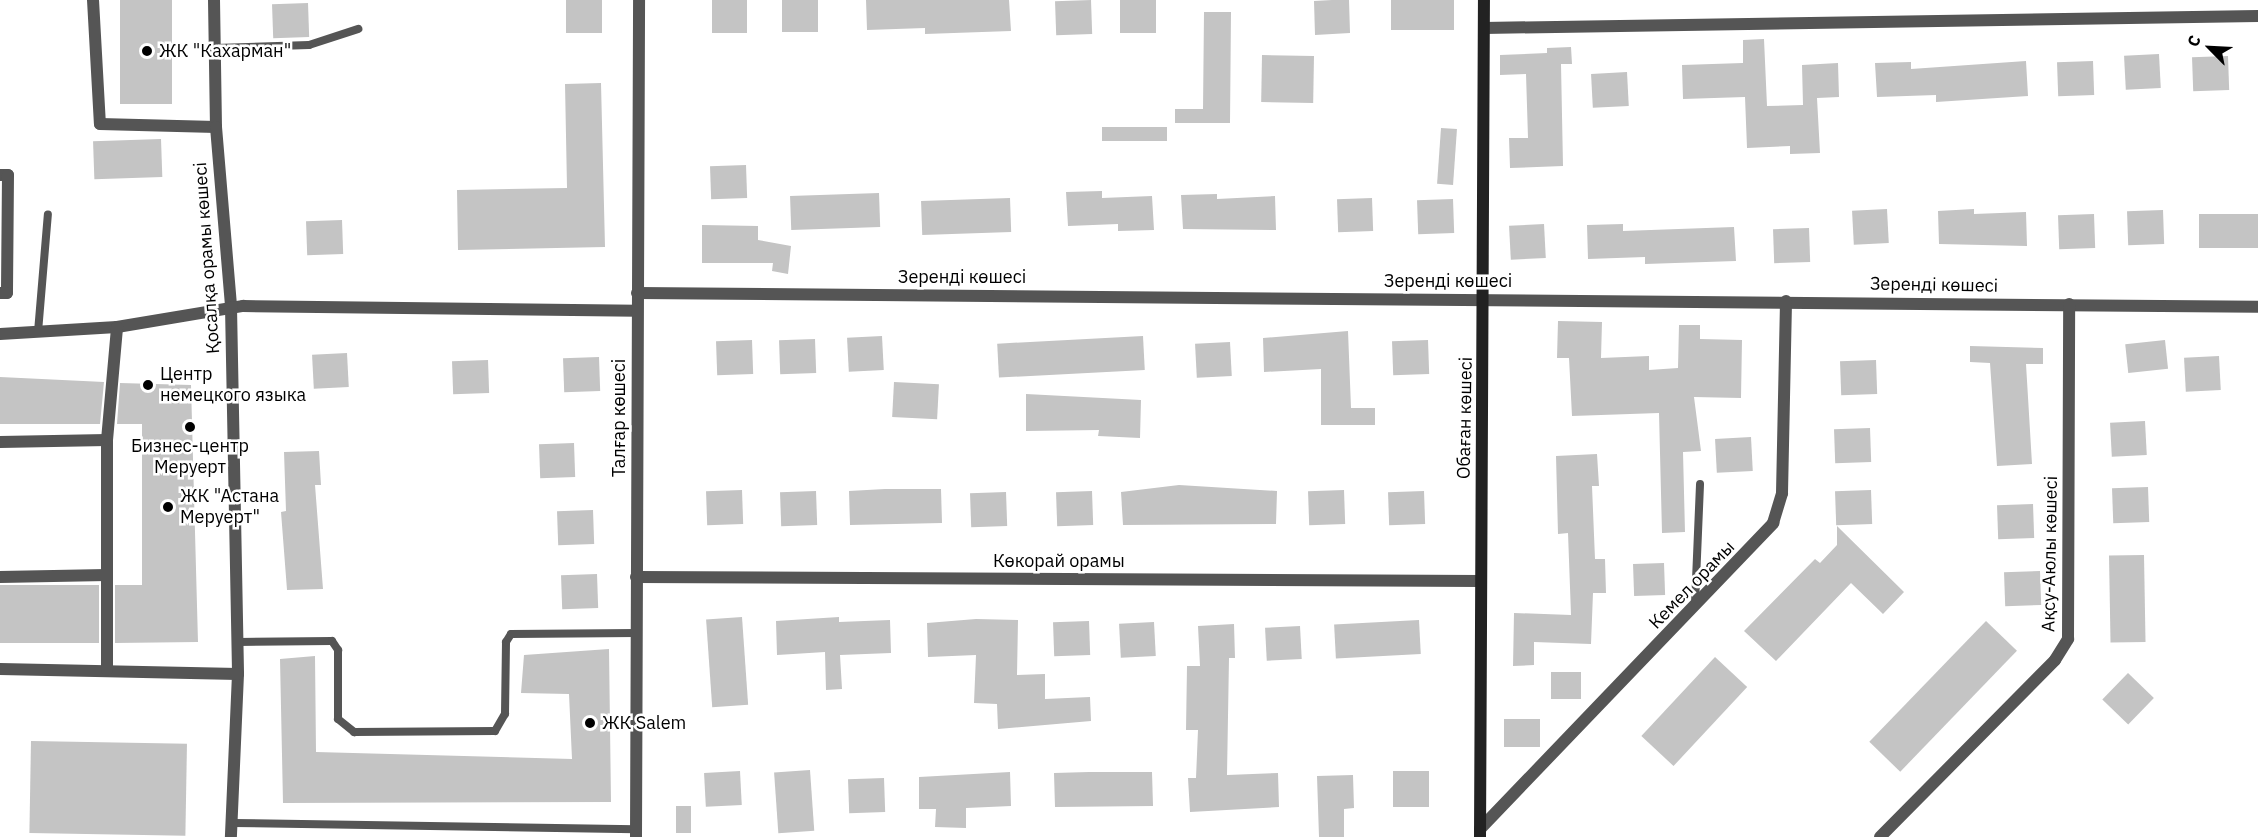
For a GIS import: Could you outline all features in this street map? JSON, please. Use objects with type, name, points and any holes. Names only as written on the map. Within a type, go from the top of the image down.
[{"type":"street","points":[[93,0],[100,124],[216,127]]},
{"type":"street","name":"Қосалқа орамы көшесі","points":[[214,0],[216,127],[231,307],[238,642],[231,837]]},
{"type":"street","name":"Талғар көшесі","points":[[636,833],[639,0]]},
{"type":"street","name":"Обаған көшесі","points":[[1480,833],[1485,299],[1484,0]]},
{"type":"street","points":[[1484,28],[2258,16]]},
{"type":"street","points":[[0,175],[8,176],[7,293],[0,293]]},
{"type":"street","name":"Зеренді көшесі","points":[[637,293],[1786,301],[2258,307]]},
{"type":"street","name":"Кемел орамы","points":[[1480,833],[1753,548],[1776,513],[1782,493],[1786,301]]},
{"type":"street","name":"Ақсу-Аюлы көшесі","points":[[1880,837],[2055,660],[2068,639],[2069,304]]},
{"type":"street","points":[[0,334],[117,327],[231,307],[637,311]]},
{"type":"street","points":[[107,670],[107,440],[117,327]]},
{"type":"street","points":[[0,442],[107,440]]},
{"type":"street","points":[[0,577],[107,575]]},
{"type":"street","name":"Көкорай орамы","points":[[636,577],[1481,581]]},
{"type":"street","points":[[0,669],[238,674]]},
{"type":"lane","points":[[215,48],[309,45],[358,30]]},
{"type":"lane","points":[[38,332],[48,214]]},
{"type":"lane","points":[[1695,608],[1700,484]]},
{"type":"lane","points":[[238,642],[332,641],[338,650],[338,719],[345,727],[372,733],[495,731],[501,726],[506,642],[511,634],[636,633]]},
{"type":"lane","points":[[233,823],[636,833]]},
{"type":"lane","points":[[409,837],[410,826]]},
{"type":"building","name":"ЖК \"Кахарман\"","points":[[120,0],[172,0],[172,104],[120,104]]},
{"type":"building","points":[[566,0],[602,0],[602,33],[566,33]]},
{"type":"building","points":[[712,0],[747,0],[747,33],[712,33]]},
{"type":"building","points":[[782,0],[818,0],[818,32],[782,32]]},
{"type":"building","points":[[866,0],[1009,0],[1011,31],[925,34],[925,28],[867,30]]},
{"type":"building","points":[[1091,0],[1092,34],[1056,35],[1055,1]]},
{"type":"building","points":[[1120,0],[1156,0],[1156,33],[1120,33]]},
{"type":"building","points":[[1349,0],[1350,33],[1315,35],[1314,1]]},
{"type":"building","points":[[1391,0],[1454,0],[1454,30],[1391,30]]},
{"type":"building","points":[[308,3],[309,37],[273,38],[272,4]]},
{"type":"building","points":[[1204,12],[1231,12],[1230,123],[1175,123],[1175,109],[1203,109]]},
{"type":"building","points":[[1764,39],[1767,106],[1803,105],[1802,65],[1838,63],[1839,97],[1817,98],[1820,153],[1790,154],[1790,146],[1747,148],[1745,97],[1683,99],[1682,65],[1743,63],[1743,40]]},
{"type":"building","points":[[1571,47],[1572,64],[1561,64],[1563,166],[1510,168],[1509,138],[1528,138],[1526,74],[1500,75],[1500,55],[1547,53],[1547,48]]},
{"type":"building","points":[[2159,54],[2161,88],[2126,90],[2124,56]]},
{"type":"building","points":[[1262,55],[1314,56],[1313,103],[1261,102]]},
{"type":"building","points":[[2228,56],[2229,90],[2193,91],[2192,57]]},
{"type":"building","points":[[2026,61],[2028,96],[1936,102],[1936,95],[1877,97],[1875,63],[1911,62],[1911,69]]},
{"type":"building","points":[[2093,61],[2094,95],[2058,96],[2057,62]]},
{"type":"building","points":[[1627,72],[1629,106],[1593,108],[1591,74]]},
{"type":"building","points":[[601,83],[605,247],[458,250],[457,190],[567,188],[565,84]]},
{"type":"building","points":[[1102,127],[1167,127],[1167,141],[1102,141]]},
{"type":"building","points":[[1441,128],[1457,129],[1453,185],[1437,184]]},
{"type":"building","points":[[161,139],[162,177],[94,179],[93,141]]},
{"type":"building","points":[[746,165],[747,198],[711,199],[710,166]]},
{"type":"building","points":[[1102,191],[1102,198],[1152,196],[1154,230],[1118,231],[1118,224],[1068,226],[1066,192]]},
{"type":"building","points":[[879,193],[880,227],[791,230],[790,196]]},
{"type":"building","points":[[1217,194],[1217,199],[1275,196],[1276,230],[1183,229],[1181,195]]},
{"type":"building","points":[[1010,198],[1011,232],[922,235],[921,201]]},
{"type":"building","points":[[1372,198],[1373,231],[1338,232],[1337,199]]},
{"type":"building","points":[[1453,199],[1454,233],[1418,234],[1417,200]]},
{"type":"building","points":[[1887,209],[1889,243],[1854,245],[1852,211]]},
{"type":"building","points":[[1974,209],[1974,214],[2026,212],[2027,246],[1939,244],[1938,211]]},
{"type":"building","points":[[2163,210],[2164,244],[2128,245],[2127,211]]},
{"type":"building","points":[[2094,214],[2095,248],[2059,249],[2058,215]]},
{"type":"building","points":[[2199,214],[2258,214],[2258,248],[2199,248]]},
{"type":"building","points":[[342,220],[343,254],[307,255],[306,221]]},
{"type":"building","points":[[1544,224],[1546,258],[1511,260],[1509,226]]},
{"type":"building","points":[[1623,224],[1623,231],[1734,227],[1736,261],[1645,264],[1645,257],[1588,259],[1587,225]]},
{"type":"building","points":[[702,225],[758,226],[758,240],[791,246],[788,274],[772,271],[773,263],[702,263]]},
{"type":"building","points":[[1809,228],[1810,262],[1774,263],[1773,229]]},
{"type":"building","points":[[1558,321],[1602,322],[1601,358],[1649,356],[1649,370],[1678,368],[1679,325],[1700,325],[1700,339],[1742,340],[1741,398],[1694,397],[1701,451],[1683,452],[1685,532],[1662,533],[1659,413],[1572,416],[1569,358],[1557,358]]},
{"type":"building","points":[[1348,331],[1351,408],[1375,408],[1375,425],[1321,425],[1321,369],[1264,372],[1263,338]]},
{"type":"building","points":[[882,336],[884,370],[849,372],[847,338]]},
{"type":"building","points":[[1143,336],[1145,370],[999,378],[997,344]]},
{"type":"building","points":[[815,339],[816,373],[780,374],[779,340]]},
{"type":"building","points":[[752,340],[753,374],[717,375],[716,341]]},
{"type":"building","points":[[1428,340],[1429,374],[1393,375],[1392,341]]},
{"type":"building","points":[[2165,340],[2168,369],[2128,373],[2125,344]]},
{"type":"building","points":[[1230,342],[1232,376],[1197,378],[1195,344]]},
{"type":"building","points":[[1970,346],[2043,348],[2043,364],[2026,364],[2032,464],[1997,466],[1990,363],[1970,362]]},
{"type":"building","points":[[347,353],[349,387],[314,389],[312,355]]},
{"type":"building","points":[[2219,356],[2221,390],[2186,392],[2184,358]]},
{"type":"building","points":[[599,357],[600,391],[564,392],[563,358]]},
{"type":"building","points":[[488,360],[489,393],[453,394],[452,361]]},
{"type":"building","points":[[1876,360],[1877,394],[1841,395],[1840,361]]},
{"type":"building","points":[[0,377],[104,382],[100,424],[0,424]]},
{"type":"building","points":[[894,382],[939,384],[937,419],[892,417]]},
{"type":"building","points":[[120,383],[191,385],[198,642],[115,643],[115,585],[142,585],[142,424],[117,424]]},
{"type":"building","points":[[1026,394],[1141,400],[1140,438],[1098,436],[1099,430],[1026,431]]},
{"type":"building","points":[[2145,421],[2147,455],[2112,457],[2110,423]]},
{"type":"building","points":[[1870,428],[1871,462],[1835,463],[1834,429]]},
{"type":"building","points":[[1751,437],[1753,471],[1717,473],[1715,439]]},
{"type":"building","points":[[574,443],[575,477],[540,478],[539,444]]},
{"type":"building","points":[[319,451],[321,485],[315,485],[323,589],[287,590],[281,512],[286,511],[284,452]]},
{"type":"building","points":[[1597,454],[1599,486],[1592,486],[1595,559],[1605,559],[1606,593],[1593,593],[1591,644],[1534,642],[1534,665],[1513,666],[1514,613],[1571,615],[1568,533],[1558,534],[1556,456]]},
{"type":"building","points":[[1179,485],[1277,491],[1276,524],[1123,525],[1121,492]]},
{"type":"building","points":[[2148,487],[2149,522],[2113,523],[2112,488]]},
{"type":"building","points":[[941,489],[942,523],[850,525],[849,491]]},
{"type":"building","points":[[742,490],[743,524],[707,525],[706,491]]},
{"type":"building","points":[[1344,490],[1345,524],[1309,525],[1308,491]]},
{"type":"building","points":[[1871,490],[1872,524],[1836,525],[1835,491]]},
{"type":"building","points":[[816,491],[817,525],[781,526],[780,492]]},
{"type":"building","points":[[1092,491],[1093,525],[1057,526],[1056,492]]},
{"type":"building","points":[[1424,491],[1425,524],[1389,525],[1388,492]]},
{"type":"building","points":[[1006,492],[1007,526],[971,527],[970,493]]},
{"type":"building","points":[[2033,504],[2034,538],[1998,539],[1997,505]]},
{"type":"building","points":[[593,510],[594,544],[558,545],[557,511]]},
{"type":"building","points":[[1837,526],[1904,592],[1883,614],[1851,583],[1776,661],[1744,631],[1815,559],[1820,563],[1837,545]]},
{"type":"building","points":[[2144,555],[2146,642],[2111,643],[2109,556]]},
{"type":"building","points":[[1664,563],[1665,595],[1634,596],[1633,564]]},
{"type":"building","points":[[2040,571],[2041,605],[2005,606],[2004,572]]},
{"type":"building","points":[[597,574],[598,608],[562,609],[561,575]]},
{"type":"building","points":[[0,585],[99,585],[99,643],[0,643]]},
{"type":"building","points":[[742,617],[748,705],[712,707],[706,620]]},
{"type":"building","points":[[839,617],[839,622],[890,620],[891,653],[840,655],[842,689],[826,690],[825,652],[777,655],[776,621]]},
{"type":"building","points":[[976,619],[1018,620],[1017,675],[1045,674],[1045,699],[1090,697],[1091,721],[998,729],[997,704],[974,703],[976,655],[928,657],[927,623]]},
{"type":"building","points":[[1419,620],[1421,654],[1336,658],[1334,624]]},
{"type":"building","points":[[1089,621],[1090,655],[1054,656],[1053,622]]},
{"type":"building","points":[[1986,621],[2017,651],[1900,772],[1869,742]]},
{"type":"building","points":[[1154,622],[1156,656],[1121,658],[1119,624]]},
{"type":"building","points":[[1234,624],[1235,658],[1229,658],[1227,775],[1278,773],[1279,807],[1190,812],[1188,778],[1196,778],[1198,730],[1186,730],[1187,666],[1200,666],[1198,626]]},
{"type":"building","points":[[1300,626],[1302,659],[1267,661],[1265,628]]},
{"type":"building","name":"ЖК Salem","points":[[609,649],[611,802],[283,803],[280,659],[315,656],[316,752],[572,759],[569,694],[521,693],[524,655]]},
{"type":"building","points":[[1715,657],[1747,687],[1674,766],[1641,736]]},
{"type":"building","points":[[1551,672],[1581,672],[1581,699],[1551,699]]},
{"type":"building","points":[[2128,673],[2154,698],[2128,725],[2102,700]]},
{"type":"building","points":[[1504,719],[1540,719],[1540,747],[1504,747]]},
{"type":"building","points":[[31,741],[187,744],[185,836],[29,833]]},
{"type":"building","points":[[810,770],[814,831],[778,833],[774,773]]},
{"type":"building","points":[[740,771],[742,805],[706,807],[704,773]]},
{"type":"building","points":[[1393,771],[1429,771],[1429,807],[1393,807]]},
{"type":"building","points":[[1010,772],[1011,806],[966,808],[966,828],[935,827],[936,809],[919,809],[919,777]]},
{"type":"building","points":[[1152,772],[1153,806],[1055,807],[1054,773]]},
{"type":"building","points":[[1353,775],[1354,808],[1344,809],[1344,837],[1319,837],[1317,776]]},
{"type":"building","points":[[884,778],[885,812],[849,813],[848,779]]},
{"type":"building","points":[[676,806],[691,806],[691,833],[676,833]]},
{"type":"place","name":"ЖК \"Кахарман\"","points":[[147,51]]},
{"type":"place","name":"Центр немецкого языка","points":[[148,385]]},
{"type":"place","name":"Бизнес-центр Меруерт","points":[[190,427]]},
{"type":"place","name":"ЖК \"Астана Меруерт\"","points":[[168,507]]},
{"type":"place","name":"ЖК Salem","points":[[590,723]]}]
